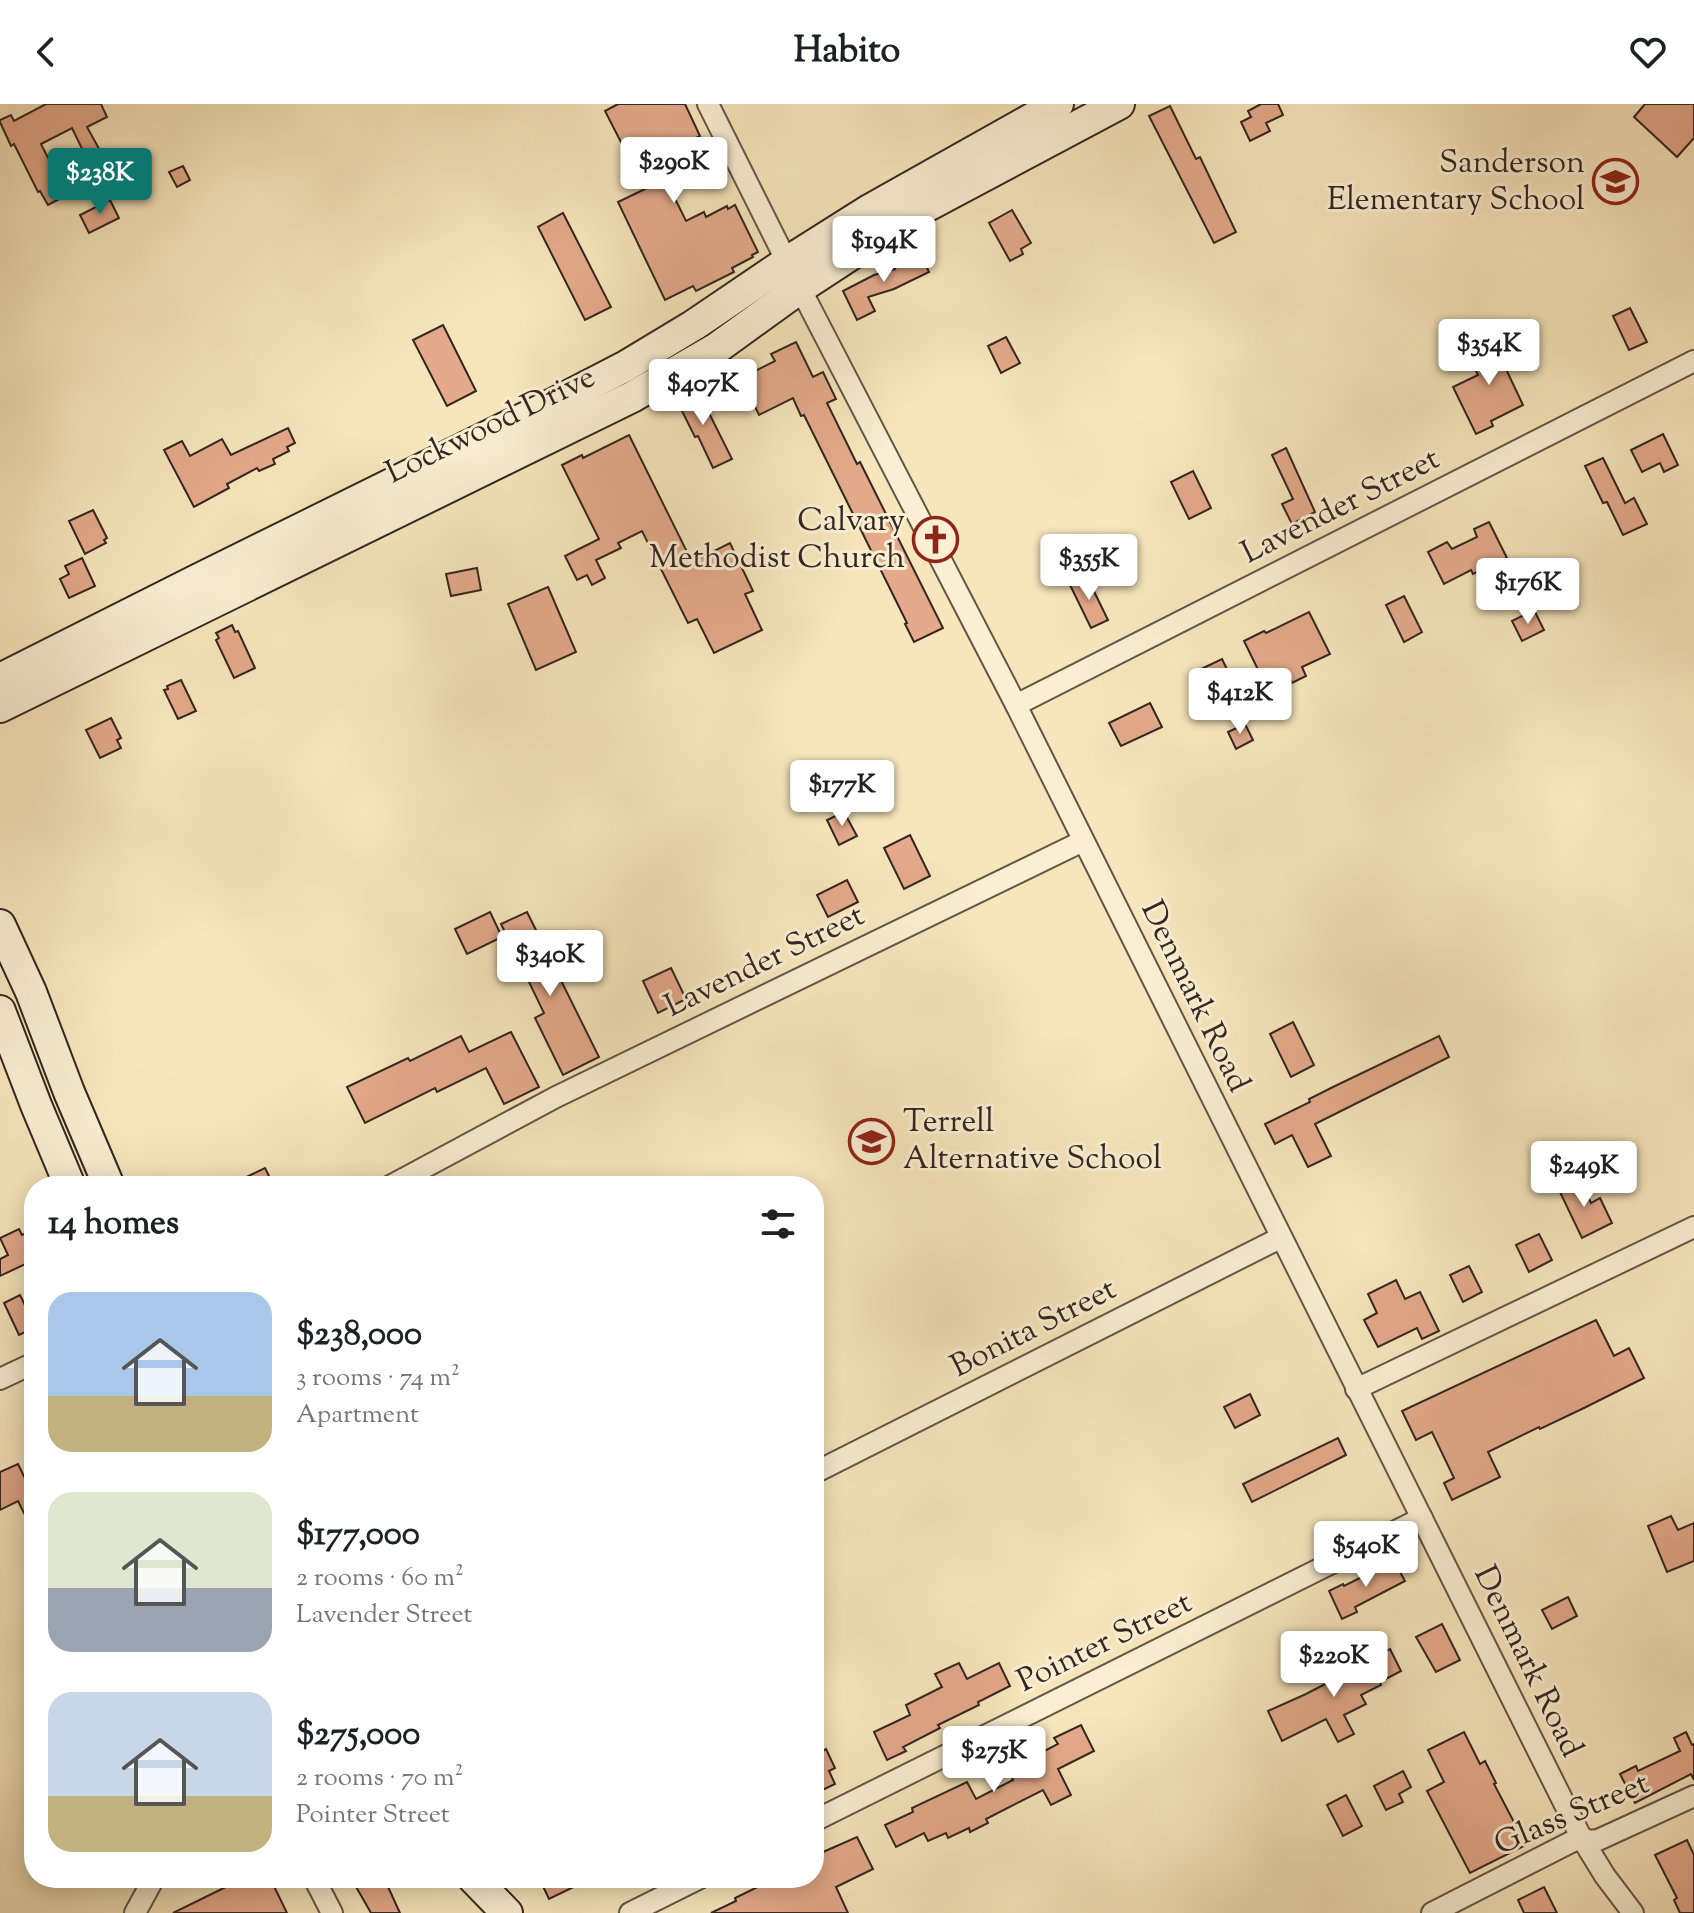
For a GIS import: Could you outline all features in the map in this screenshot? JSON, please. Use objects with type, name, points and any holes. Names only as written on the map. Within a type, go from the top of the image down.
[{"type":"main road","name":"Lockwood Drive","points":[[0,679],[203,592],[553,420],[632,397],[717,348],[794,275],[916,212],[1011,145],[1058,104]]},
{"type":"main road","name":"Lockwood Drive","points":[[1011,145],[1119,104]]},
{"type":"main road","name":"Lockwood Drive","points":[[0,707],[203,592]]},
{"type":"main road","points":[[0,925],[31,992],[105,1176]]},
{"type":"main road","points":[[43,1021],[4,1021],[66,1176]]},
{"type":"main road","points":[[483,1888],[507,1913]]},
{"type":"street","name":"Denmark Road","points":[[708,104],[1016,705],[1581,1837],[1633,1913]]},
{"type":"street","name":"Lavender Street","points":[[1016,705],[1694,361]]},
{"type":"street","name":"Lavender Street","points":[[409,1176],[556,1097],[1083,841]]},
{"type":"street","points":[[1356,1389],[1694,1227]]},
{"type":"street","name":"Bonita Street","points":[[824,1468],[1280,1238]]},
{"type":"street","points":[[0,1379],[24,1368]]},
{"type":"street","name":"Pointer Street","points":[[824,1816],[1422,1518]]},
{"type":"street","name":"Glass Street","points":[[1432,1913],[1581,1837],[1589,1841],[1598,1840],[1694,1796]]},
{"type":"street","points":[[135,1913],[149,1888]]},
{"type":"street","points":[[319,1888],[332,1913]]},
{"type":"street","points":[[630,1913],[680,1888]]},
{"type":"building","points":[[46,104],[101,104],[107,117],[87,127],[103,156],[89,163],[72,128],[41,144],[67,195],[48,205],[38,192],[14,144],[11,146],[0,122],[11,115],[14,121]]},
{"type":"building","points":[[618,104],[685,104],[700,136],[671,149],[672,152],[656,160],[686,221],[704,212],[706,217],[735,205],[758,252],[732,268],[734,272],[696,291],[693,286],[665,300],[618,202],[645,189],[605,111]]},
{"type":"building","points":[[1261,104],[1278,104],[1283,115],[1266,123],[1270,131],[1250,141],[1241,122],[1251,117],[1248,111]]},
{"type":"building","points":[[1645,104],[1694,104],[1694,138],[1677,157],[1634,117]]},
{"type":"building","points":[[1170,106],[1196,159],[1200,157],[1236,232],[1214,243],[1149,116]]},
{"type":"building","points":[[183,166],[190,180],[177,187],[169,172]]},
{"type":"building","points":[[110,200],[119,218],[89,233],[80,215]]},
{"type":"building","points":[[1012,210],[1031,243],[1021,249],[1023,254],[1010,261],[989,223]]},
{"type":"building","points":[[563,213],[611,307],[585,320],[538,227]]},
{"type":"building","points":[[920,252],[929,272],[894,289],[868,297],[875,311],[857,320],[843,291],[874,275],[895,269],[893,265]]},
{"type":"building","points":[[1630,308],[1647,342],[1629,350],[1613,316]]},
{"type":"building","points":[[443,325],[476,391],[447,406],[413,340]]},
{"type":"building","points":[[1006,337],[1020,363],[1001,373],[988,346]]},
{"type":"building","points":[[1502,339],[1514,363],[1505,367],[1523,405],[1491,421],[1493,426],[1476,434],[1453,387],[1478,375],[1468,355]]},
{"type":"building","points":[[796,342],[813,377],[823,372],[836,399],[827,403],[943,628],[914,642],[793,398],[759,415],[741,378],[775,361],[771,354]]},
{"type":"building","points":[[696,387],[732,459],[713,468],[675,397]]},
{"type":"building","points":[[288,428],[295,443],[287,447],[289,451],[273,459],[275,464],[259,471],[257,468],[194,507],[164,450],[182,441],[190,456],[222,439],[231,455]]},
{"type":"building","points":[[1663,434],[1678,465],[1664,472],[1660,463],[1642,472],[1631,450]]},
{"type":"building","points":[[629,435],[692,562],[730,543],[753,591],[745,594],[762,630],[714,653],[697,619],[688,623],[642,531],[618,543],[621,548],[596,560],[605,578],[592,585],[587,575],[577,580],[565,556],[599,539],[562,465]]},
{"type":"building","points":[[1286,448],[1315,512],[1292,524],[1282,504],[1293,499],[1272,455]]},
{"type":"building","points":[[1603,458],[1625,503],[1634,498],[1647,524],[1623,535],[1585,466]]},
{"type":"building","points":[[1193,471],[1211,508],[1189,519],[1171,482]]},
{"type":"building","points":[[93,510],[107,538],[104,540],[106,543],[85,554],[69,521]]},
{"type":"building","points":[[1489,522],[1507,558],[1473,574],[1471,570],[1444,584],[1428,552],[1447,542],[1452,549],[1477,537],[1474,529]]},
{"type":"building","points":[[82,558],[95,586],[69,598],[60,579],[69,574],[65,566]]},
{"type":"building","points":[[477,568],[481,590],[451,596],[446,574]]},
{"type":"building","points":[[1087,577],[1108,620],[1091,628],[1070,585]]},
{"type":"building","points":[[548,587],[576,652],[536,670],[508,604]]},
{"type":"building","points":[[1404,596],[1422,632],[1404,642],[1386,605]]},
{"type":"building","points":[[1534,610],[1544,630],[1522,641],[1512,621]]},
{"type":"building","points":[[1309,612],[1330,654],[1302,667],[1306,676],[1292,683],[1286,671],[1264,682],[1244,641]]},
{"type":"building","points":[[232,625],[235,632],[238,631],[255,668],[234,678],[216,640],[219,638],[216,633]]},
{"type":"building","points":[[1222,659],[1235,686],[1212,697],[1199,670]]},
{"type":"building","points":[[181,680],[196,711],[178,719],[164,690]]},
{"type":"building","points":[[1150,703],[1162,727],[1121,746],[1109,723]]},
{"type":"building","points":[[111,718],[121,738],[117,740],[121,748],[100,758],[86,730]]},
{"type":"building","points":[[1245,724],[1253,740],[1236,749],[1228,732]]},
{"type":"building","points":[[844,812],[857,836],[839,845],[827,820]]},
{"type":"building","points":[[910,835],[930,876],[904,889],[884,848]]},
{"type":"building","points":[[847,880],[858,902],[828,917],[817,895]]},
{"type":"building","points":[[490,912],[502,937],[467,954],[455,929]]},
{"type":"building","points":[[527,912],[599,1057],[563,1075],[535,1018],[544,1013],[501,924]]},
{"type":"building","points":[[671,968],[686,999],[658,1013],[643,981]]},
{"type":"building","points":[[1293,1022],[1314,1065],[1291,1077],[1270,1034]]},
{"type":"building","points":[[511,1032],[539,1087],[504,1104],[486,1068],[437,1092],[435,1088],[365,1123],[347,1087],[461,1036],[469,1052]]},
{"type":"building","points":[[1439,1036],[1449,1057],[1315,1124],[1331,1156],[1308,1167],[1292,1135],[1275,1144],[1265,1124],[1310,1102],[1309,1099]]},
{"type":"building","points":[[265,1168],[269,1176],[249,1176]]},
{"type":"building","points":[[1579,1178],[1591,1203],[1600,1198],[1612,1223],[1582,1238],[1558,1188]]},
{"type":"building","points":[[19,1229],[24,1234],[24,1265],[0,1276],[0,1259],[8,1255],[0,1238]]},
{"type":"building","points":[[1539,1234],[1552,1260],[1529,1272],[1516,1245]]},
{"type":"building","points":[[1469,1266],[1482,1292],[1463,1302],[1450,1275]]},
{"type":"building","points":[[1396,1280],[1405,1299],[1420,1292],[1439,1331],[1422,1339],[1417,1328],[1378,1347],[1364,1320],[1377,1313],[1368,1294]]},
{"type":"building","points":[[20,1295],[24,1303],[24,1333],[19,1335],[4,1303]]},
{"type":"building","points":[[1596,1320],[1614,1356],[1629,1348],[1644,1378],[1488,1452],[1500,1477],[1452,1500],[1444,1483],[1454,1478],[1432,1432],[1416,1440],[1402,1411]]},
{"type":"building","points":[[1250,1394],[1260,1415],[1235,1428],[1224,1407]]},
{"type":"building","points":[[1338,1438],[1346,1455],[1252,1502],[1243,1484]]},
{"type":"building","points":[[18,1464],[24,1476],[24,1513],[18,1501],[0,1510],[0,1472]]},
{"type":"building","points":[[1671,1516],[1678,1530],[1694,1523],[1694,1561],[1667,1572],[1648,1526]]},
{"type":"building","points":[[1394,1561],[1405,1581],[1355,1607],[1357,1612],[1342,1619],[1329,1591]]},
{"type":"building","points":[[1568,1597],[1577,1616],[1552,1629],[1542,1610]]},
{"type":"building","points":[[1442,1624],[1460,1660],[1436,1672],[1416,1637]]},
{"type":"building","points":[[1390,1649],[1401,1671],[1361,1695],[1366,1704],[1344,1715],[1354,1734],[1338,1742],[1326,1719],[1282,1741],[1268,1711]]},
{"type":"building","points":[[959,1663],[967,1679],[999,1663],[1010,1686],[938,1725],[940,1728],[903,1747],[906,1751],[887,1760],[874,1732],[910,1715],[906,1705],[942,1687],[935,1674]]},
{"type":"building","points":[[1081,1725],[1094,1751],[1058,1769],[1071,1795],[1051,1805],[1043,1790],[986,1819],[988,1823],[970,1832],[969,1828],[948,1838],[946,1833],[928,1841],[924,1833],[896,1847],[885,1825],[913,1812],[912,1808],[967,1782],[976,1799],[1013,1780],[1008,1770],[1058,1744],[1054,1738]]},
{"type":"building","points":[[1464,1732],[1480,1764],[1485,1761],[1526,1845],[1470,1873],[1427,1791],[1444,1782],[1428,1750]]},
{"type":"building","points":[[1686,1732],[1694,1744],[1694,1780],[1691,1774],[1635,1803],[1620,1774],[1636,1766],[1638,1771],[1680,1751],[1674,1738]]},
{"type":"building","points":[[826,1749],[835,1768],[829,1771],[835,1784],[824,1789]]},
{"type":"building","points":[[1403,1771],[1411,1787],[1399,1794],[1403,1802],[1386,1810],[1374,1786]]},
{"type":"building","points":[[1346,1795],[1362,1826],[1343,1836],[1327,1805]]},
{"type":"building","points":[[857,1837],[873,1869],[836,1887],[848,1913],[711,1913],[756,1888],[824,1888],[824,1852]]},
{"type":"building","points":[[1687,1840],[1694,1855],[1694,1913],[1680,1913],[1674,1900],[1677,1898],[1655,1855]]},
{"type":"building","points":[[1544,1887],[1557,1913],[1524,1913],[1518,1900]]},
{"type":"building","points":[[224,1888],[275,1888],[287,1913],[173,1913]]},
{"type":"building","points":[[357,1888],[389,1888],[400,1913],[371,1913]]},
{"type":"building","points":[[544,1888],[572,1888],[549,1899]]},
{"type":"place","name":"Sanderson Elementary School","points":[[1616,182]]},
{"type":"place","name":"Calvary Methodist Church","points":[[936,540]]},
{"type":"place","name":"Terrell Alternative School","points":[[872,1141]]}]
